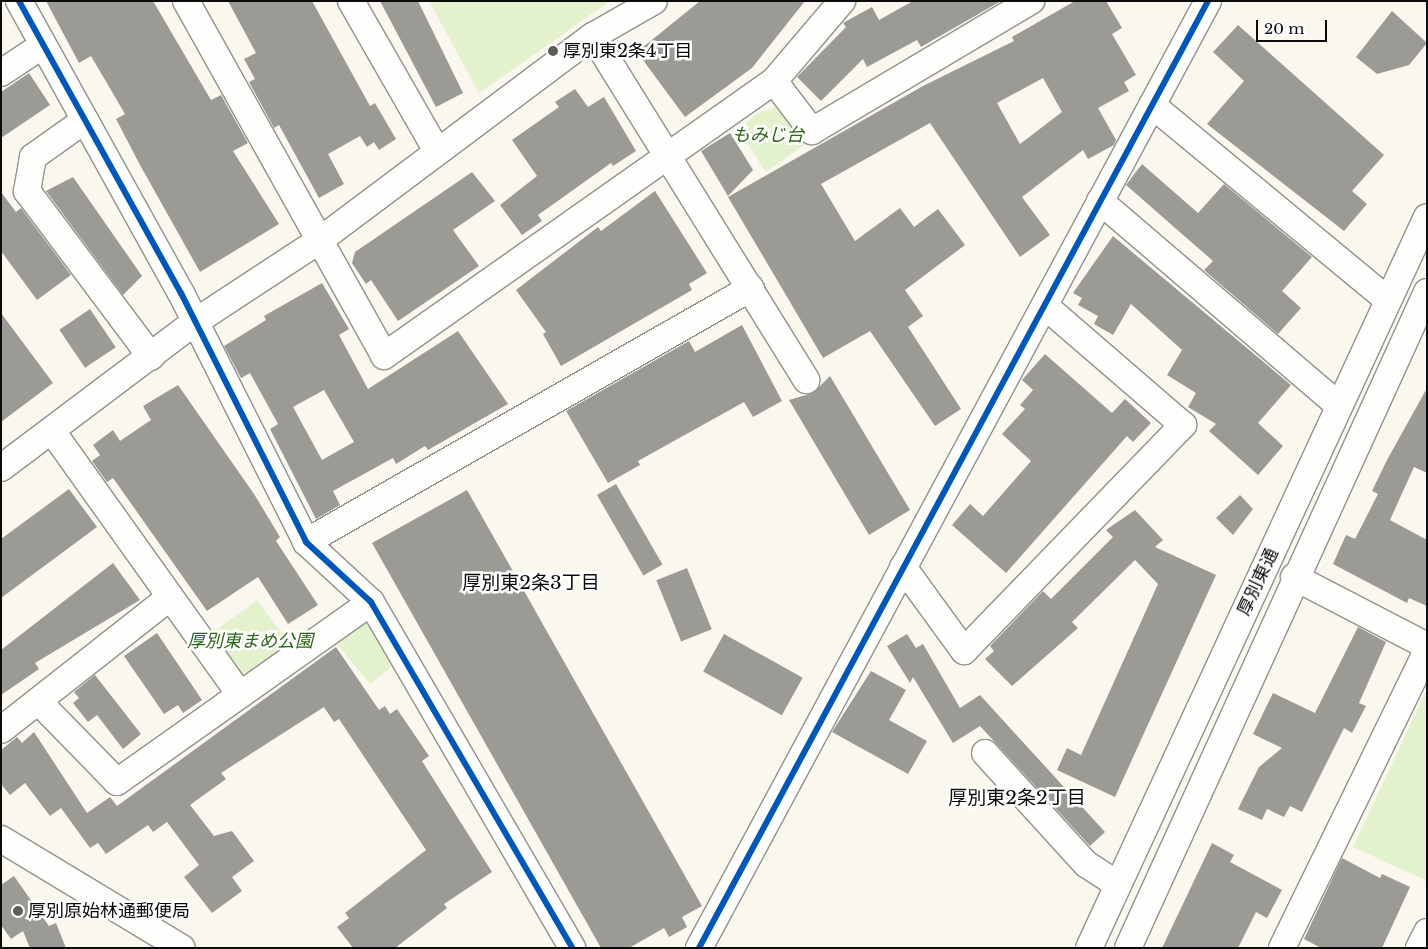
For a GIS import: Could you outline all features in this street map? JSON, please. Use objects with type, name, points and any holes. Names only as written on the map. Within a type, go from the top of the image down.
[{"type":"street","points":[[18,1],[195,322],[306,542],[371,602],[572,948]]},
{"type":"street","points":[[186,1],[384,356],[774,81],[842,1]]},
{"type":"street","points":[[351,1],[437,151]]},
{"type":"street","points":[[1,468],[152,357],[195,322],[320,240],[593,36],[654,1]]},
{"type":"street","points":[[774,81],[812,131],[1031,1]]},
{"type":"street","points":[[699,948],[1208,1]]},
{"type":"street","points":[[593,36],[752,288],[806,380]]},
{"type":"street","points":[[1,73],[43,45]]},
{"type":"street","points":[[1152,105],[1388,300]]},
{"type":"street","points":[[85,120],[33,157],[27,191],[152,357]]},
{"type":"street","points":[[1100,201],[1339,406]]},
{"type":"street","name":"厚別東通","points":[[1089,948],[1427,217]]},
{"type":"street","points":[[306,542],[752,288]]},
{"type":"street","name":"厚別東通","points":[[1128,948],[1294,577],[1427,292]]},
{"type":"street","points":[[903,567],[964,651],[1183,425],[1045,306]]},
{"type":"street","points":[[52,431],[169,598],[240,695]]},
{"type":"street","points":[[1294,577],[1427,646]]},
{"type":"street","points":[[1,730],[169,598]]},
{"type":"street","points":[[38,701],[117,782],[371,602]]},
{"type":"street","points":[[1282,948],[1427,651]]},
{"type":"street","points":[[985,753],[1086,864],[1118,885]]},
{"type":"street","points":[[1,839],[182,948]]},
{"type":"street","points":[[1418,948],[1427,932]]},
{"type":"green space","points":[[429,1],[610,1],[479,93]]},
{"type":"green space","name":"もみじ台","points":[[776,107],[804,145],[766,172],[738,130],[756,114]]},
{"type":"green space","name":"厚別東まめ公園","points":[[257,600],[291,647],[243,682],[209,635]]},
{"type":"green space","points":[[365,623],[376,625],[397,662],[370,684],[337,644]]},
{"type":"green space","points":[[1427,689],[1427,881],[1353,847]]},
{"type":"building","points":[[46,1],[153,1],[211,100],[221,95],[248,143],[233,151],[279,224],[200,272],[116,119],[125,114],[91,56],[79,63]]},
{"type":"building","points":[[228,1],[312,1],[370,106],[375,103],[396,139],[379,150],[374,142],[367,147],[360,136],[328,154],[344,184],[319,198],[279,125],[274,128],[249,82],[255,79],[244,59],[256,53]]},
{"type":"building","points":[[380,1],[418,1],[463,93],[436,107]]},
{"type":"building","points":[[700,1],[805,1],[752,68],[685,117],[637,52]]},
{"type":"building","points":[[913,1],[1001,1],[921,47],[917,40],[867,67],[863,59],[821,101],[797,77],[846,27],[843,23],[872,7],[879,20]]},
{"type":"building","points":[[1075,1],[1106,1],[1122,28],[1112,34],[1136,75],[1124,82],[1129,91],[1098,108],[1116,140],[1114,145],[1088,159],[1083,150],[1022,197],[1050,235],[1020,257],[930,123],[821,184],[855,241],[900,208],[914,227],[938,209],[965,245],[905,290],[923,316],[908,327],[961,409],[935,426],[870,331],[823,358],[728,197],[923,86],[1014,41],[1012,37]],"holes":[[[1043,78],[1062,112],[1020,144],[997,103]]]},
{"type":"building","points":[[1392,11],[1427,43],[1409,65],[1377,74],[1356,57]]},
{"type":"building","points":[[1238,25],[1384,155],[1352,191],[1367,204],[1344,231],[1207,124],[1244,81],[1213,52]]},
{"type":"building","points":[[29,73],[50,105],[1,138],[1,92]]},
{"type":"building","points":[[575,89],[588,107],[604,97],[636,151],[613,166],[611,163],[538,215],[542,221],[522,235],[500,205],[537,176],[512,140],[559,107],[555,102]]},
{"type":"building","points":[[730,133],[753,170],[728,196],[701,151]]},
{"type":"building","points":[[1142,164],[1198,213],[1224,184],[1312,257],[1282,291],[1301,308],[1278,334],[1204,270],[1213,261],[1126,185]]},
{"type":"building","points":[[472,172],[495,201],[453,230],[479,266],[398,321],[371,280],[366,284],[352,263],[355,252]]},
{"type":"building","points":[[73,177],[142,276],[123,295],[46,191]]},
{"type":"building","points":[[655,191],[707,273],[689,284],[692,290],[561,366],[543,334],[546,332],[516,290],[598,227],[601,231]]},
{"type":"building","points":[[1,192],[16,212],[21,208],[71,275],[37,300],[1,251]]},
{"type":"building","points":[[1113,236],[1291,385],[1258,423],[1283,446],[1258,475],[1209,431],[1216,424],[1188,407],[1196,393],[1167,375],[1182,350],[1131,304],[1113,335],[1094,324],[1098,316],[1078,305],[1082,298],[1073,293]]},
{"type":"building","points":[[322,283],[349,329],[339,335],[368,389],[458,331],[508,404],[428,450],[425,446],[396,464],[393,458],[333,491],[340,505],[316,519],[270,429],[278,424],[250,373],[241,378],[224,346],[266,320],[264,316]],"holes":[[[324,390],[354,442],[322,460],[293,407]]]},
{"type":"building","points":[[90,309],[116,347],[85,368],[59,330]]},
{"type":"building","points":[[1,313],[53,383],[1,422]]},
{"type":"building","points":[[742,325],[782,401],[753,417],[744,402],[638,461],[640,465],[608,483],[566,411],[689,341],[695,352]]},
{"type":"building","points":[[1045,354],[1112,413],[1125,399],[1151,423],[1133,442],[1127,436],[1006,573],[952,525],[970,504],[983,516],[1031,461],[1002,434],[1025,409],[1020,405],[1033,390],[1022,380]]},
{"type":"building","points":[[830,376],[910,510],[869,535],[789,400],[813,393]]},
{"type":"building","points":[[178,385],[254,494],[280,537],[276,541],[318,605],[288,624],[258,577],[207,611],[113,478],[107,482],[92,461],[100,455],[93,445],[113,430],[120,441],[151,420],[143,406]]},
{"type":"building","points":[[1427,388],[1427,473],[1414,467],[1390,520],[1427,540],[1427,606],[1409,598],[1407,603],[1333,564],[1346,535],[1355,539],[1378,494],[1372,491]]},
{"type":"building","points":[[616,484],[662,565],[643,576],[597,495]]},
{"type":"building","points":[[69,489],[97,527],[1,598],[1,539]]},
{"type":"building","points":[[467,490],[702,906],[682,917],[687,927],[669,937],[664,928],[629,948],[601,948],[372,543]]},
{"type":"building","points":[[1240,495],[1253,509],[1233,535],[1216,518]]},
{"type":"building","points":[[1135,510],[1163,540],[1155,547],[1216,575],[1115,797],[1057,770],[1067,748],[1081,755],[1158,584],[1135,560],[1072,622],[1078,628],[1012,686],[985,659],[994,651],[990,646],[1043,591],[1051,599],[1113,537],[1106,530]]},
{"type":"building","points":[[113,563],[140,600],[35,663],[39,669],[1,695],[1,650]]},
{"type":"building","points":[[687,568],[712,629],[681,642],[656,580]]},
{"type":"building","points":[[1358,627],[1386,642],[1359,703],[1366,706],[1352,733],[1344,728],[1302,812],[1290,806],[1284,817],[1267,809],[1262,820],[1238,809],[1259,767],[1282,748],[1253,734],[1273,693],[1315,713]]},
{"type":"building","points":[[157,633],[202,700],[183,713],[178,705],[164,714],[124,656]]},
{"type":"building","points":[[724,634],[803,678],[782,715],[703,672]]},
{"type":"building","points":[[907,634],[916,648],[923,644],[960,708],[980,695],[1105,832],[1090,846],[980,726],[953,743],[913,677],[910,683],[887,646]]},
{"type":"building","points":[[336,647],[379,710],[385,706],[390,714],[397,709],[429,756],[422,761],[492,872],[444,904],[447,908],[395,948],[353,948],[337,927],[349,918],[345,913],[426,850],[339,719],[334,722],[324,707],[221,773],[226,779],[190,805],[214,836],[232,831],[254,861],[232,877],[242,891],[212,913],[184,877],[199,865],[167,822],[153,832],[148,825],[106,854],[98,843],[90,848],[61,808],[50,816],[25,783],[10,795],[1,784],[1,750],[17,737],[22,743],[34,732],[87,813],[110,797],[117,806]]},
{"type":"building","points":[[871,671],[906,690],[889,720],[927,741],[908,774],[832,732]]},
{"type":"building","points":[[95,675],[141,734],[123,749],[97,715],[88,722],[73,703],[79,698],[74,692]]},
{"type":"building","points":[[1212,843],[1234,855],[1230,862],[1282,890],[1267,918],[1256,912],[1238,948],[1162,948]]},
{"type":"building","points":[[1342,858],[1380,878],[1382,874],[1410,887],[1382,948],[1321,948],[1304,939]]},
{"type":"building","points":[[14,876],[49,926],[56,923],[66,948],[30,948],[23,931],[11,939],[1,925],[1,885]]},
{"type":"cycle path","points":[[19,1],[181,293],[306,542],[371,602],[572,948]]},
{"type":"cycle path","points":[[699,948],[1208,1]]},
{"type":"place","name":"厚別東2条4丁目","points":[[553,51]]},
{"type":"place","name":"厚別原始林通郵便局","points":[[18,911]]},
{"type":"district","name":"厚別東2条3丁目","points":[[531,583]]},
{"type":"district","name":"厚別東2条2丁目","points":[[1017,798]]}]
